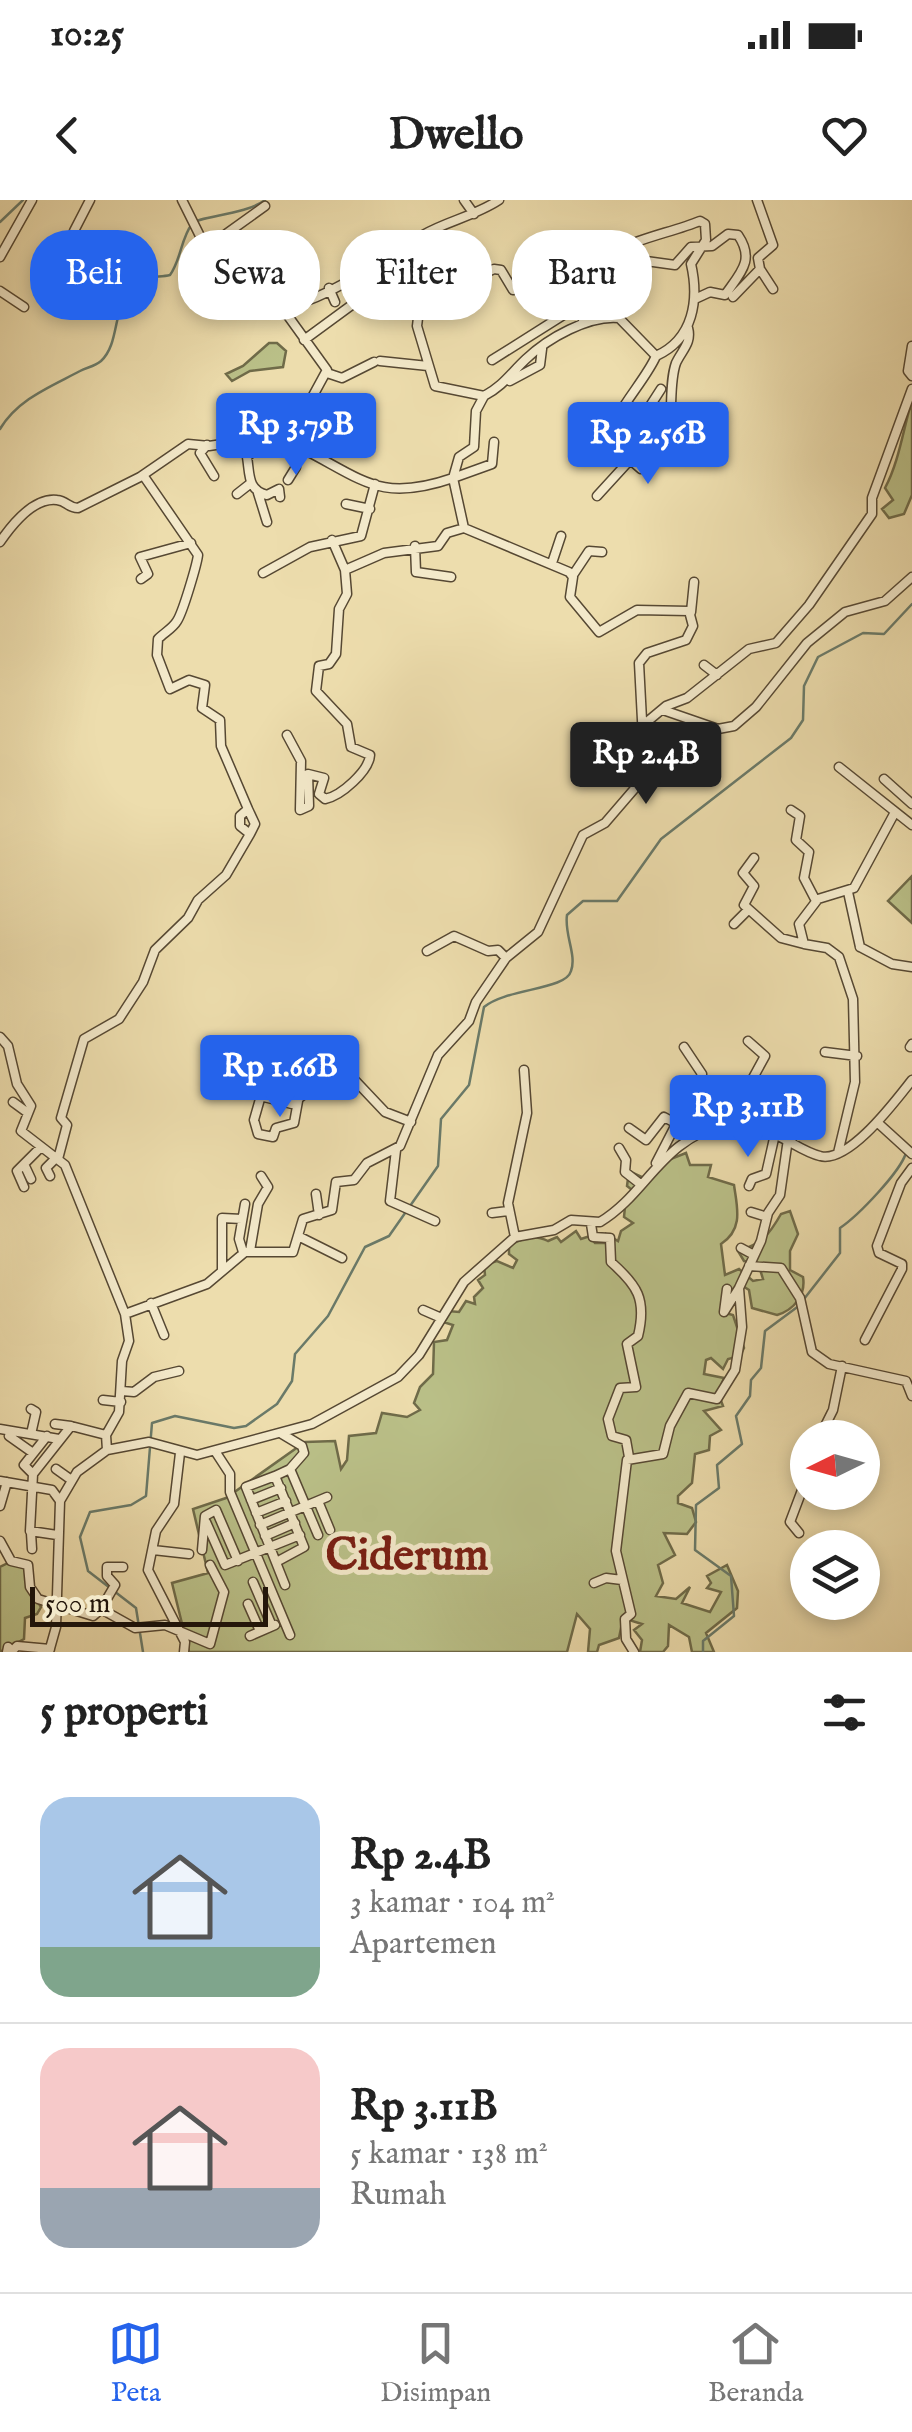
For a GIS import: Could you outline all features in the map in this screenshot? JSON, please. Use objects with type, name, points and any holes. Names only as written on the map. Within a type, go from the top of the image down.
[{"type":"street","points":[[0,257],[32,200]]},
{"type":"street","points":[[75,230],[90,200]]},
{"type":"street","points":[[182,200],[197,230]]},
{"type":"street","points":[[464,200],[474,214]]},
{"type":"street","points":[[434,230],[499,200]]},
{"type":"street","points":[[757,200],[773,243],[758,258],[773,289]]},
{"type":"street","points":[[232,230],[265,206]]},
{"type":"street","points":[[652,240],[700,221],[708,231],[692,261],[696,298],[688,328],[690,339],[675,368],[669,434],[646,468],[629,461],[610,442],[612,422],[644,382],[656,356],[669,349],[688,328]]},
{"type":"street","points":[[652,262],[675,265],[689,248],[712,246],[735,233],[749,260],[724,295],[710,292],[696,298]]},
{"type":"street","points":[[512,288],[501,270],[494,268],[434,297],[416,318],[438,388],[484,396],[540,365],[542,348]]},
{"type":"street","points":[[733,297],[760,269]]},
{"type":"street","points":[[320,292],[340,282]]},
{"type":"street","points":[[328,288],[336,302]]},
{"type":"street","points":[[0,291],[24,307]]},
{"type":"street","points":[[304,340],[340,314]]},
{"type":"street","points":[[506,383],[542,348],[584,322],[619,318],[656,356]]},
{"type":"street","points":[[288,480],[296,468],[295,433],[327,373],[325,364],[290,320]]},
{"type":"street","points":[[492,360],[555,320]]},
{"type":"street","points":[[912,346],[908,371],[912,376]]},
{"type":"street","points":[[327,373],[342,378],[377,361],[428,366]]},
{"type":"street","points":[[620,452],[662,388]]},
{"type":"street","points":[[642,726],[748,649],[776,643],[809,605],[870,516],[872,498],[912,388]]},
{"type":"street","points":[[464,528],[454,478],[459,457],[474,447],[484,396]]},
{"type":"street","points":[[0,542],[12,520],[43,503],[59,500],[74,510],[142,475],[182,446],[256,441],[295,433]]},
{"type":"street","points":[[231,441],[247,457],[251,483],[258,492],[267,522]]},
{"type":"street","points":[[247,457],[256,449],[256,441]]},
{"type":"street","points":[[280,446],[297,446],[346,474],[404,492],[492,464],[494,442]]},
{"type":"street","points":[[207,445],[200,453],[214,476]]},
{"type":"street","points":[[596,496],[629,461]]},
{"type":"street","points":[[50,1176],[47,1167],[57,1158],[68,1124],[62,1116],[84,1039],[120,1019],[144,982],[156,950],[188,918],[198,900],[224,877],[250,834],[239,822],[248,809],[220,746],[220,718],[202,710],[205,685],[188,680],[170,690],[157,655],[158,639],[178,620],[188,582],[197,571],[197,552],[142,475]]},
{"type":"street","points":[[237,494],[251,483]]},
{"type":"street","points":[[263,573],[332,540],[360,536],[375,484]]},
{"type":"street","points":[[258,492],[267,496],[279,489],[280,497]]},
{"type":"street","points":[[346,504],[370,508]]},
{"type":"street","points":[[480,536],[490,524]]},
{"type":"street","points":[[344,570],[371,556],[415,546],[438,546],[447,533],[464,528],[552,563],[572,575]]},
{"type":"street","points":[[552,563],[561,536]]},
{"type":"street","points":[[287,735],[302,761],[300,810],[309,806],[308,774],[322,776],[319,794],[329,799],[345,790],[370,762],[368,753],[351,747],[346,724],[316,691],[320,666],[327,666],[336,654],[338,612],[348,594],[332,540]]},
{"type":"street","points":[[141,578],[148,574],[140,558],[191,544]]},
{"type":"street","points":[[415,546],[416,572],[451,578]]},
{"type":"street","points":[[602,552],[589,550],[572,575],[568,595],[600,632],[638,610],[691,612]]},
{"type":"street","points":[[663,710],[718,729],[734,726],[756,707],[807,643],[845,612],[885,602],[912,577]]},
{"type":"street","points":[[434,1221],[390,1201],[396,1150],[438,1056],[469,1021],[476,1002],[506,958],[536,935],[546,921],[583,834],[602,826],[638,782],[642,726],[640,660],[686,640],[692,632],[694,582]]},
{"type":"street","points":[[704,666],[717,675]]},
{"type":"street","points":[[840,767],[912,824]]},
{"type":"street","points":[[884,779],[912,804]]},
{"type":"street","points":[[610,800],[619,807]]},
{"type":"street","points":[[804,944],[799,924],[816,900],[848,892],[856,885],[896,808]]},
{"type":"street","points":[[791,810],[800,816],[796,840],[809,852],[804,878],[816,900]]},
{"type":"street","points":[[754,858],[743,873],[754,886],[743,902],[748,910],[781,938],[827,948],[842,961],[853,999],[856,1056],[838,1153]]},
{"type":"street","points":[[848,892],[860,947],[892,964],[912,967]]},
{"type":"street","points":[[734,924],[748,910]]},
{"type":"street","points":[[426,952],[454,936],[488,952],[499,950],[506,958]]},
{"type":"street","points":[[842,961],[860,947]]},
{"type":"street","points":[[0,1036],[32,1106],[21,1128]]},
{"type":"street","points":[[731,1124],[739,1089],[753,1078],[765,1056],[748,1040]]},
{"type":"street","points":[[311,1045],[302,1066],[350,1075],[385,1112],[411,1122]]},
{"type":"street","points":[[654,1167],[702,1072],[684,1047]]},
{"type":"street","points":[[825,1052],[856,1056]]},
{"type":"street","points":[[260,1099],[254,1122],[258,1134],[274,1137],[276,1128],[294,1124],[298,1101],[316,1070]]},
{"type":"street","points":[[516,1237],[508,1211],[522,1146],[524,1070]]},
{"type":"street","points":[[9,1650],[17,1646],[50,1650],[56,1606],[60,1501],[70,1480],[90,1459],[107,1450],[149,1442],[180,1453],[285,1436],[380,1389],[416,1359],[468,1277],[516,1237],[554,1230],[571,1220],[591,1224],[620,1208],[654,1167],[686,1142],[731,1124],[775,1134],[820,1156],[838,1153],[878,1123],[912,1080]]},
{"type":"street","points":[[258,1084],[256,1094],[260,1099],[298,1101]]},
{"type":"street","points":[[902,1093],[912,1099]]},
{"type":"street","points":[[13,1102],[28,1113]]},
{"type":"street","points":[[727,1289],[724,1312],[740,1288],[767,1217],[780,1195],[790,1140],[802,1116]]},
{"type":"street","points":[[628,1128],[647,1140],[664,1117],[677,1124]]},
{"type":"street","points":[[11,1119],[41,1147],[47,1147],[76,1187],[125,1314],[128,1342],[123,1356],[121,1402],[106,1435],[107,1450]]},
{"type":"street","points":[[878,1123],[912,1154]]},
{"type":"street","points":[[749,1186],[752,1179],[766,1174],[775,1134]]},
{"type":"street","points":[[24,1187],[16,1172],[41,1147]]},
{"type":"street","points":[[619,1148],[626,1159],[625,1172],[639,1184]]},
{"type":"street","points":[[125,1314],[206,1284],[247,1252],[289,1254],[300,1237],[304,1219],[333,1208],[336,1182],[356,1180],[367,1162],[396,1150]]},
{"type":"street","points":[[24,1164],[32,1180]]},
{"type":"street","points":[[866,1340],[903,1268],[877,1248],[901,1183],[912,1168]]},
{"type":"street","points":[[247,1252],[258,1204],[268,1187],[262,1176]]},
{"type":"street","points":[[316,1194],[319,1215]]},
{"type":"street","points":[[245,1204],[242,1219],[247,1252]]},
{"type":"street","points":[[492,1213],[508,1211]]},
{"type":"street","points":[[751,1212],[767,1217]]},
{"type":"street","points":[[222,1269],[222,1218],[242,1219]]},
{"type":"street","points":[[591,1224],[593,1237],[610,1238],[611,1262],[633,1279],[639,1300],[638,1336],[627,1345],[636,1388],[620,1388],[608,1422],[612,1435],[626,1440],[629,1457],[616,1540],[622,1580],[636,1615],[625,1620],[626,1640],[634,1652],[648,1647]]},
{"type":"street","points":[[300,1237],[342,1258]]},
{"type":"street","points":[[740,1248],[754,1254]]},
{"type":"street","points":[[749,1266],[780,1266],[798,1294],[810,1350],[842,1366],[904,1381],[912,1396]]},
{"type":"street","points":[[629,1457],[664,1454],[670,1426],[688,1393],[710,1400],[722,1394],[736,1368],[742,1323],[740,1288]]},
{"type":"street","points":[[152,1303],[164,1335]]},
{"type":"street","points":[[424,1310],[439,1318]]},
{"type":"street","points":[[803,1315],[815,1316]]},
{"type":"street","points":[[828,1420],[842,1366]]},
{"type":"street","points":[[122,1391],[134,1392],[154,1377],[179,1372]]},
{"type":"street","points":[[380,1389],[385,1401]]},
{"type":"street","points":[[103,1400],[121,1402]]},
{"type":"street","points":[[31,1410],[36,1412],[31,1434]]},
{"type":"street","points":[[55,1424],[106,1435]]},
{"type":"street","points":[[32,1549],[33,1474],[71,1426]]},
{"type":"street","points":[[0,1432],[59,1439]]},
{"type":"street","points":[[0,1432],[16,1438],[34,1453]]},
{"type":"street","points":[[33,1474],[24,1464],[47,1436]]},
{"type":"street","points":[[285,1436],[304,1450],[290,1469],[246,1488],[265,1536],[281,1563],[304,1548],[316,1547]]},
{"type":"street","points":[[215,1450],[230,1474],[229,1490],[290,1635]]},
{"type":"street","points":[[180,1453],[174,1504],[156,1531],[148,1573],[186,1644],[184,1652]]},
{"type":"street","points":[[290,1469],[318,1535]]},
{"type":"street","points":[[56,1470],[70,1480]]},
{"type":"street","points":[[275,1476],[304,1548]]},
{"type":"street","points":[[0,1506],[4,1481],[52,1490],[60,1501]]},
{"type":"street","points":[[251,1500],[281,1488]]},
{"type":"street","points":[[260,1525],[322,1499],[330,1530]]},
{"type":"street","points":[[256,1514],[286,1501]]},
{"type":"street","points":[[202,1550],[200,1540],[207,1513],[217,1511],[238,1561]]},
{"type":"street","points":[[206,1522],[224,1564],[300,1535]]},
{"type":"street","points":[[265,1536],[294,1523]]},
{"type":"street","points":[[31,1533],[56,1535]]},
{"type":"street","points":[[0,1541],[13,1563],[28,1566],[35,1596],[93,1616],[115,1585],[106,1576],[107,1567],[123,1566]]},
{"type":"street","points":[[272,1548],[285,1586]]},
{"type":"street","points":[[153,1550],[189,1554]]},
{"type":"street","points":[[101,1609],[135,1628],[162,1625],[212,1643],[224,1592],[210,1565]]},
{"type":"street","points":[[594,1583],[606,1578],[622,1580]]},
{"type":"street","points":[[268,1584],[253,1588],[272,1626]]},
{"type":"street","points":[[248,1604],[260,1632]]},
{"type":"street","points":[[250,1636],[284,1621]]},
{"type":"green space","points":[[269,343],[277,343],[286,351],[283,367],[250,371],[232,381],[226,374],[243,366]]},
{"type":"green space","points":[[912,400],[912,495],[904,514],[889,518],[882,509],[893,500],[885,488]]},
{"type":"green space","points":[[912,876],[912,923],[888,901]]},
{"type":"green space","points":[[686,1153],[690,1165],[711,1165],[708,1177],[734,1185],[736,1225],[721,1244],[725,1275],[739,1269],[753,1281],[763,1279],[758,1263],[744,1261],[738,1251],[759,1242],[781,1214],[790,1211],[798,1234],[790,1251],[790,1270],[803,1277],[798,1301],[777,1315],[752,1308],[749,1290],[738,1283],[725,1313],[733,1315],[744,1348],[740,1356],[728,1359],[723,1369],[711,1358],[706,1360],[704,1374],[724,1378],[718,1393],[723,1406],[704,1411],[721,1430],[710,1436],[709,1450],[695,1454],[692,1483],[678,1496],[678,1503],[692,1508],[696,1522],[687,1534],[664,1533],[675,1555],[658,1565],[663,1583],[656,1596],[676,1599],[690,1587],[682,1603],[710,1612],[721,1592],[707,1588],[711,1583],[707,1576],[727,1565],[738,1591],[737,1608],[706,1633],[714,1652],[692,1652],[689,1637],[669,1625],[668,1646],[663,1652],[640,1652],[642,1640],[634,1630],[642,1624],[623,1618],[619,1638],[599,1645],[597,1652],[588,1652],[590,1629],[577,1614],[567,1652],[189,1652],[172,1583],[208,1573],[193,1509],[226,1498],[305,1442],[335,1441],[341,1469],[347,1460],[349,1436],[376,1433],[382,1413],[407,1417],[420,1410],[414,1403],[420,1387],[433,1374],[434,1342],[447,1340],[453,1325],[443,1322],[448,1311],[459,1312],[466,1301],[475,1304],[474,1297],[483,1288],[478,1280],[485,1275],[484,1265],[497,1261],[513,1268],[517,1260],[509,1254],[509,1245],[528,1238],[548,1241],[557,1237],[561,1242],[576,1231],[581,1239],[590,1236],[595,1243],[604,1243],[606,1234],[618,1241],[621,1231],[633,1223],[624,1217],[625,1207],[636,1193],[627,1186],[629,1171],[646,1179],[663,1162]]},
{"type":"green space","points":[[10,1562],[24,1563],[29,1587],[41,1607],[37,1614],[25,1618],[24,1639],[0,1652],[0,1567]]},
{"type":"waterway","points":[[0,222],[23,200]]},
{"type":"waterway","points":[[0,429],[36,395],[101,361],[108,352],[127,294],[147,278],[170,275],[192,224],[265,200]]},
{"type":"waterway","points":[[143,1652],[136,1608],[88,1571],[80,1537],[90,1512],[131,1505],[146,1496],[152,1423],[175,1416],[234,1428],[246,1426],[277,1404],[292,1381],[295,1354],[328,1316],[365,1247],[389,1236],[438,1166],[441,1119],[469,1085],[484,1007],[567,977],[572,958],[567,915],[583,901],[617,901],[661,839],[791,738],[803,720],[804,686],[818,657],[863,633],[884,634],[912,604]]},
{"type":"waterway","points":[[804,1299],[840,1253],[840,1228],[878,1193],[906,1153]]},
{"type":"waterway","points":[[703,1652],[703,1641],[734,1616],[731,1576],[695,1550],[696,1505],[719,1488],[717,1465],[742,1444],[736,1416],[750,1396],[751,1380],[761,1368],[765,1331],[800,1305]]},
{"type":"district","name":"Ciderum","points":[[407,1556]]}]
